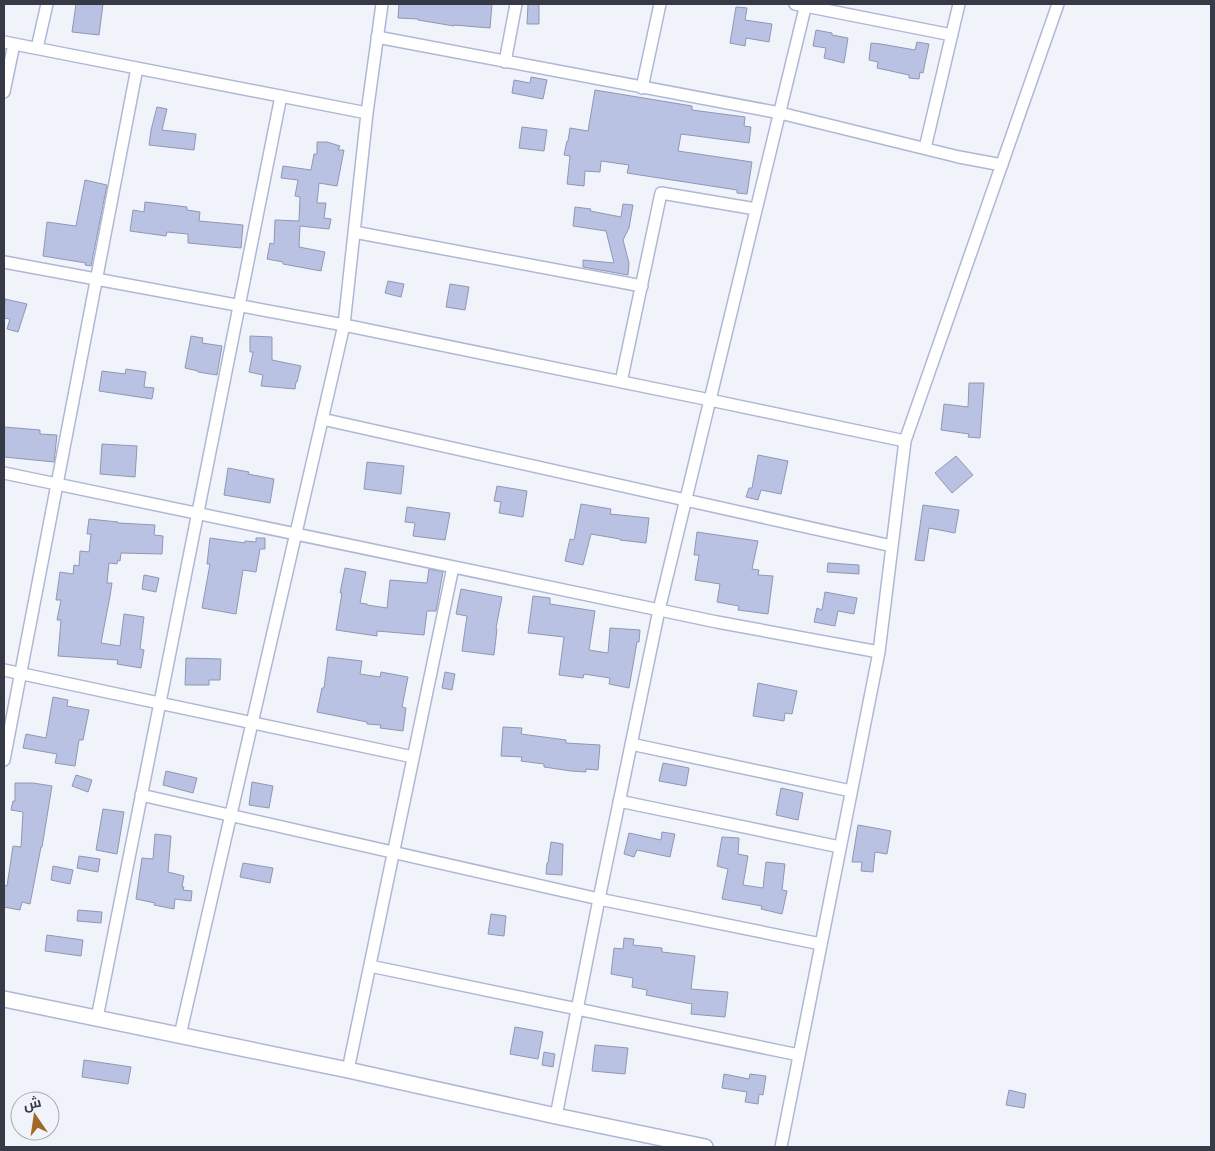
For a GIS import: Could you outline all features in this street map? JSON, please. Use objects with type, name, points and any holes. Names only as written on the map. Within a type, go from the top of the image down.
[{"type":"main road","points":[[4,999],[348,1070],[705,1147]]},
{"type":"street","points":[[37,48],[47,4]]},
{"type":"street","points":[[180,1035],[344,325],[367,113],[382,4]]},
{"type":"street","points":[[505,62],[516,4]]},
{"type":"street","points":[[642,88],[660,4]]},
{"type":"street","points":[[556,1116],[659,610],[780,113],[802,4],[952,35]]},
{"type":"street","points":[[925,148],[959,4]]},
{"type":"street","points":[[781,1147],[879,652],[905,441],[1058,4]]},
{"type":"street","points":[[377,37],[780,113],[959,157],[1002,165]]},
{"type":"street","points":[[4,92],[9,43],[367,113]]},
{"type":"street","points":[[4,760],[7,730],[21,673],[137,68]]},
{"type":"street","points":[[96,1018],[281,96]]},
{"type":"street","points":[[622,382],[661,193],[756,209]]},
{"type":"street","points":[[354,232],[642,286]]},
{"type":"street","points":[[4,262],[344,325],[905,441]]},
{"type":"street","points":[[322,419],[892,546]]},
{"type":"street","points":[[4,472],[727,624],[879,652]]},
{"type":"street","points":[[348,1070],[453,567]]},
{"type":"street","points":[[4,670],[413,757]]},
{"type":"street","points":[[631,744],[851,791]]},
{"type":"street","points":[[141,796],[599,899],[821,944]]},
{"type":"street","points":[[619,801],[840,847]]},
{"type":"street","points":[[370,966],[799,1055]]},
{"type":"building","points":[[76,4],[103,4],[99,35],[72,32]]},
{"type":"building","points":[[399,4],[492,4],[490,28],[454,26],[418,19],[398,18]]},
{"type":"building","points":[[528,4],[539,4],[539,24],[527,24]]},
{"type":"building","points":[[736,7],[747,8],[745,20],[772,24],[769,42],[746,38],[745,46],[730,43]]},
{"type":"building","points":[[816,30],[848,38],[844,63],[824,58],[826,48],[813,46]]},
{"type":"building","points":[[917,42],[929,44],[923,73],[920,72],[919,79],[909,78],[909,75],[877,68],[878,62],[869,60],[871,43],[915,50]]},
{"type":"building","points":[[531,77],[547,80],[543,99],[512,93],[514,80],[530,83]]},
{"type":"building","points":[[595,90],[692,106],[692,110],[745,117],[744,126],[751,127],[749,143],[681,134],[678,151],[752,162],[747,194],[737,193],[737,190],[627,173],[629,165],[601,161],[600,172],[585,171],[584,186],[567,184],[570,156],[564,155],[570,128],[588,131]]},
{"type":"building","points":[[157,107],[167,109],[162,130],[196,134],[194,150],[149,145]]},
{"type":"building","points":[[522,127],[547,130],[544,151],[519,148]]},
{"type":"building","points":[[317,142],[327,142],[340,146],[338,150],[344,150],[337,186],[319,183],[317,203],[326,203],[324,218],[331,219],[329,229],[300,226],[299,247],[325,252],[321,271],[267,259],[270,243],[274,244],[275,220],[299,221],[300,197],[295,196],[298,180],[281,178],[283,166],[311,170],[314,154],[317,154]]},
{"type":"building","points":[[85,180],[107,185],[91,266],[85,265],[86,263],[43,256],[47,222],[76,226]]},
{"type":"building","points":[[145,202],[187,207],[187,210],[200,212],[199,221],[243,225],[241,248],[188,243],[188,234],[167,232],[166,236],[130,231],[133,210],[144,212]]},
{"type":"building","points":[[623,204],[633,205],[629,228],[623,240],[629,263],[628,275],[583,267],[583,260],[614,263],[606,231],[573,226],[575,207],[621,217]]},
{"type":"building","points":[[388,281],[404,284],[401,297],[385,293]]},
{"type":"building","points":[[450,284],[469,287],[465,310],[446,307]]},
{"type":"building","points":[[5,299],[27,304],[18,332],[7,329],[10,319],[4,318]]},
{"type":"building","points":[[191,336],[203,338],[202,343],[222,346],[217,375],[185,368]]},
{"type":"building","points":[[250,336],[272,337],[272,360],[301,366],[295,389],[261,386],[263,375],[249,372],[253,352],[250,352]]},
{"type":"building","points":[[126,369],[146,372],[144,387],[154,388],[152,399],[99,391],[102,371],[125,374]]},
{"type":"building","points":[[969,383],[984,383],[980,438],[968,437],[969,434],[941,430],[944,404],[968,407]]},
{"type":"building","points":[[4,427],[40,430],[40,434],[57,435],[54,462],[4,457]]},
{"type":"building","points":[[102,444],[137,446],[135,477],[100,474]]},
{"type":"building","points":[[758,455],[788,461],[781,494],[761,490],[758,500],[746,497],[749,488],[752,488]]},
{"type":"building","points":[[956,456],[973,475],[952,493],[935,473]]},
{"type":"building","points":[[367,462],[404,466],[401,494],[364,489]]},
{"type":"building","points":[[228,468],[274,479],[270,503],[224,495]]},
{"type":"building","points":[[497,486],[527,491],[523,517],[499,513],[501,502],[494,501]]},
{"type":"building","points":[[581,504],[611,509],[610,514],[649,518],[646,543],[591,534],[583,565],[565,561],[570,539],[574,540]]},
{"type":"building","points":[[923,505],[959,510],[955,533],[929,528],[924,561],[915,560]]},
{"type":"building","points":[[407,507],[450,513],[445,540],[413,536],[415,523],[405,522]]},
{"type":"building","points":[[89,519],[155,525],[154,535],[163,536],[162,554],[121,553],[120,561],[118,560],[117,564],[109,563],[107,583],[112,583],[101,643],[120,646],[124,614],[144,617],[140,649],[144,650],[141,668],[117,664],[118,660],[58,656],[61,620],[57,620],[61,600],[56,600],[60,572],[73,574],[74,565],[79,566],[80,551],[89,552],[91,534],[87,534]]},
{"type":"building","points":[[697,532],[758,541],[752,569],[759,570],[758,575],[773,576],[768,614],[738,610],[739,606],[717,602],[720,584],[695,580],[699,555],[694,555]]},
{"type":"building","points":[[210,538],[245,543],[245,541],[256,542],[256,538],[265,538],[265,549],[260,549],[256,572],[243,570],[236,614],[202,608],[210,564],[207,564]]},
{"type":"building","points":[[828,563],[859,565],[859,574],[827,572]]},
{"type":"building","points":[[345,568],[366,572],[360,603],[387,608],[390,580],[427,583],[429,569],[443,572],[436,611],[427,611],[424,635],[377,631],[377,636],[336,630]]},
{"type":"building","points":[[144,575],[159,578],[156,592],[142,589]]},
{"type":"building","points":[[461,589],[502,597],[496,628],[494,655],[462,651],[467,616],[456,614]]},
{"type":"building","points":[[825,592],[857,598],[854,614],[838,611],[835,626],[814,622],[817,608],[822,610]]},
{"type":"building","points":[[533,596],[550,598],[550,604],[595,611],[589,650],[608,653],[610,628],[640,630],[629,688],[609,684],[610,678],[584,674],[583,678],[559,675],[564,637],[528,633]]},
{"type":"building","points":[[328,657],[362,661],[360,674],[380,677],[381,672],[408,677],[402,707],[406,708],[403,731],[380,728],[381,725],[367,724],[367,722],[317,712],[322,688],[324,688]]},
{"type":"building","points":[[186,658],[221,659],[220,680],[209,680],[209,685],[185,685]]},
{"type":"building","points":[[445,672],[455,674],[452,690],[442,688]]},
{"type":"building","points":[[758,683],[797,691],[792,714],[785,713],[784,721],[753,716]]},
{"type":"building","points":[[53,697],[68,700],[67,706],[89,710],[83,740],[79,740],[75,766],[55,763],[57,754],[23,748],[26,734],[46,738]]},
{"type":"building","points":[[503,727],[522,728],[521,734],[566,740],[566,743],[600,745],[598,770],[586,769],[586,772],[571,771],[544,767],[544,764],[521,761],[522,757],[501,756]]},
{"type":"building","points":[[663,763],[689,768],[686,786],[659,781]]},
{"type":"building","points":[[166,771],[197,778],[193,793],[163,785]]},
{"type":"building","points":[[76,775],[92,780],[88,792],[72,786]]},
{"type":"building","points":[[252,782],[273,786],[269,808],[249,805]]},
{"type":"building","points":[[15,783],[52,786],[30,904],[22,902],[20,910],[4,907],[4,885],[7,886],[13,846],[21,847],[23,812],[11,810],[13,801],[15,801]]},
{"type":"building","points":[[781,788],[803,793],[798,820],[776,815]]},
{"type":"building","points":[[103,809],[124,812],[117,854],[96,850]]},
{"type":"building","points":[[858,825],[891,831],[887,854],[875,852],[873,872],[861,871],[862,862],[852,862]]},
{"type":"building","points":[[662,832],[675,834],[670,857],[637,850],[634,857],[624,854],[629,833],[661,840]]},
{"type":"building","points":[[155,834],[171,836],[168,872],[184,876],[183,890],[192,891],[191,901],[175,899],[174,909],[136,899],[142,858],[153,859]]},
{"type":"building","points":[[722,837],[739,838],[738,854],[748,856],[743,885],[763,888],[766,862],[785,864],[782,890],[787,891],[782,914],[761,909],[762,906],[722,899],[728,869],[717,866]]},
{"type":"building","points":[[551,842],[563,844],[562,875],[546,874]]},
{"type":"building","points":[[79,856],[100,859],[98,872],[77,868]]},
{"type":"building","points":[[243,863],[273,868],[270,883],[240,877]]},
{"type":"building","points":[[53,866],[73,870],[70,884],[51,880]]},
{"type":"building","points":[[78,910],[102,912],[101,923],[77,921]]},
{"type":"building","points":[[491,914],[506,916],[504,936],[488,934]]},
{"type":"building","points":[[47,935],[83,940],[81,956],[45,951]]},
{"type":"building","points":[[624,938],[634,939],[633,945],[662,948],[662,952],[695,956],[691,989],[728,992],[725,1017],[691,1014],[692,1004],[646,995],[647,990],[632,987],[633,978],[611,974],[614,948],[623,949]]},
{"type":"building","points":[[515,1027],[543,1032],[538,1059],[510,1054]]},
{"type":"building","points":[[595,1045],[628,1048],[625,1074],[592,1071]]},
{"type":"building","points":[[544,1052],[555,1054],[553,1067],[542,1065]]},
{"type":"building","points":[[84,1060],[131,1067],[128,1084],[82,1077]]},
{"type":"building","points":[[724,1074],[749,1079],[750,1074],[766,1076],[763,1095],[759,1094],[758,1104],[745,1102],[747,1092],[722,1088]]},
{"type":"building","points":[[1009,1090],[1026,1094],[1024,1108],[1006,1105]]}]
